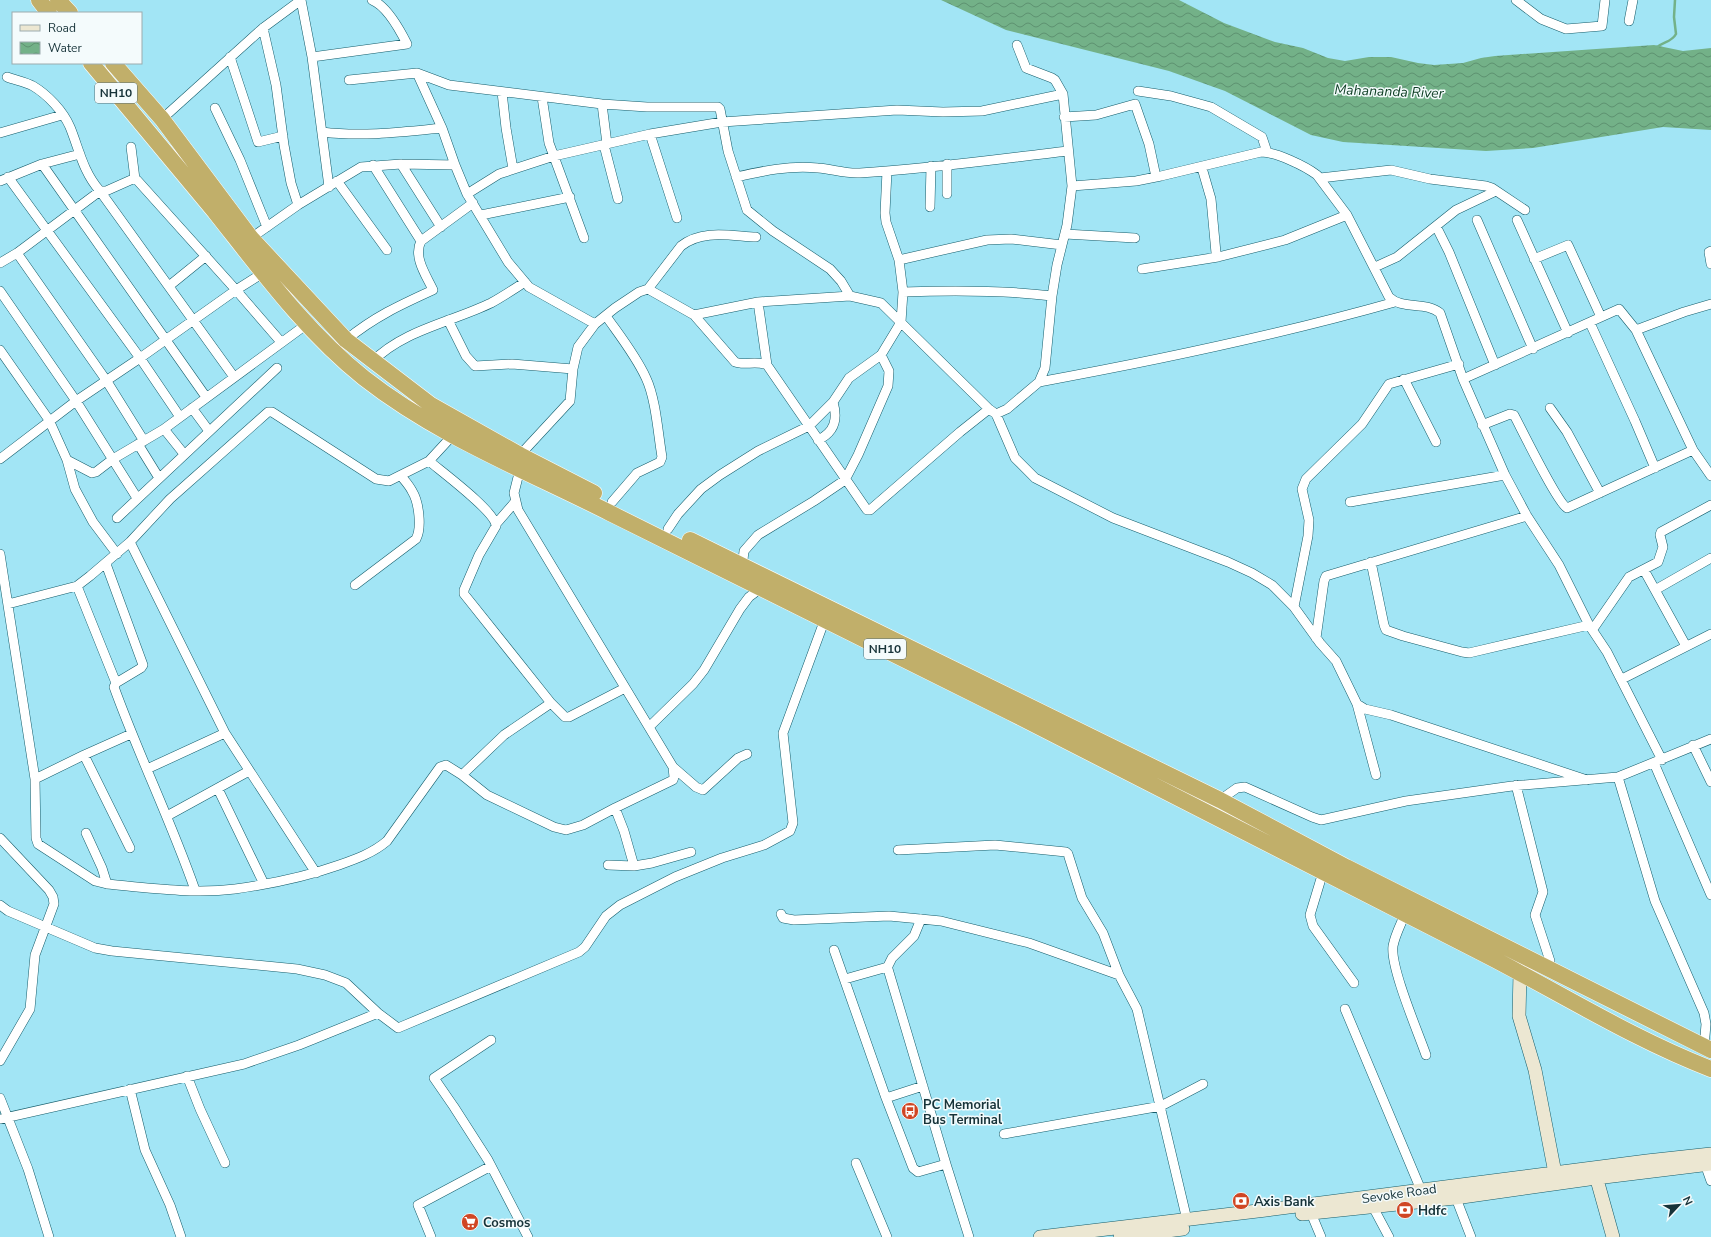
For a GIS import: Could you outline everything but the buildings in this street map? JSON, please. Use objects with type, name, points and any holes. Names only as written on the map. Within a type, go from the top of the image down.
[{"type":"highway","points":[[39,0],[49,12]]},
{"type":"highway","points":[[58,0],[69,12]]},
{"type":"highway","name":"NH10","points":[[92,64],[263,273],[307,324],[345,363],[389,397],[453,435],[520,462],[741,570],[761,588],[1110,762],[1520,973],[1622,1028],[1711,1069]]},
{"type":"highway","points":[[114,64],[162,119],[251,238],[346,340],[372,362],[431,405],[520,462],[612,502],[668,529],[741,570],[785,587],[1006,693],[1220,800],[1346,867],[1708,1049]]},
{"type":"main road","points":[[1520,973],[1519,1016],[1535,1070],[1555,1173]]},
{"type":"main road","name":"Sevoke Road","points":[[1120,1237],[1178,1233],[1234,1218],[1421,1190],[1454,1192],[1595,1173],[1709,1161]]},
{"type":"main road","name":"Sevoke Road","points":[[1040,1237],[1187,1220],[1311,1213],[1373,1206],[1555,1173],[1595,1173]]},
{"type":"main road","points":[[1595,1173],[1613,1237]]},
{"type":"street","points":[[162,119],[263,28],[301,0],[312,57],[328,187]]},
{"type":"street","points":[[312,57],[407,44],[390,15],[372,0]]},
{"type":"street","points":[[1516,0],[1541,19],[1566,29],[1602,26],[1605,0]]},
{"type":"street","points":[[1629,20],[1633,0]]},
{"type":"street","points":[[263,28],[276,85],[291,183],[298,206]]},
{"type":"street","points":[[758,302],[767,365],[866,509],[870,510],[960,432],[993,412],[1007,410],[1039,382],[1045,368],[1052,296],[1065,234],[1072,186],[1064,117],[1063,94],[1055,80],[1026,68],[1017,46]]},
{"type":"street","points":[[230,57],[258,142],[283,136]]},
{"type":"street","points":[[349,80],[417,73],[450,85],[602,104],[647,107],[718,107],[720,109],[736,177],[745,206],[750,213],[773,231],[830,269],[841,281],[850,296]]},
{"type":"street","points":[[417,73],[442,128],[455,166],[468,194],[508,262],[529,287],[595,324]]},
{"type":"street","points":[[7,77],[33,86],[57,106],[69,125],[91,181],[100,191],[234,377]]},
{"type":"street","points":[[1138,91],[1171,96],[1211,107],[1262,138],[1267,152]]},
{"type":"street","points":[[502,92],[513,169]]},
{"type":"street","points":[[468,194],[499,174],[513,169],[554,156],[650,134],[722,122],[897,110],[942,112],[982,111],[1063,94]]},
{"type":"street","points":[[542,97],[548,137],[584,238]]},
{"type":"street","points":[[602,104],[606,144],[618,199]]},
{"type":"street","points":[[1064,117],[1096,115],[1135,104],[1150,144],[1156,177]]},
{"type":"street","points":[[214,108],[242,165],[267,227]]},
{"type":"street","points":[[0,133],[62,115]]},
{"type":"street","points":[[322,132],[343,135],[374,134],[442,128]]},
{"type":"street","points":[[650,134],[677,218]]},
{"type":"street","points":[[131,147],[135,179],[206,256],[281,342]]},
{"type":"street","points":[[736,177],[780,168],[800,167],[850,173],[887,171],[947,164],[977,163],[1068,151]]},
{"type":"street","points":[[1072,186],[1156,177],[1202,168],[1254,153],[1267,152],[1311,171],[1320,178],[1347,215],[1389,297],[1395,302]]},
{"type":"street","points":[[80,154],[42,164],[4,179],[47,230],[140,358],[180,417]]},
{"type":"street","points":[[42,164],[206,397]]},
{"type":"street","points":[[251,238],[298,206],[361,167],[401,164],[455,166]]},
{"type":"street","points":[[401,164],[441,227]]},
{"type":"street","points":[[947,164],[947,194]]},
{"type":"street","points":[[373,165],[421,241]]},
{"type":"street","points":[[930,208],[931,166]]},
{"type":"street","points":[[1202,168],[1211,199],[1216,253],[1218,257]]},
{"type":"street","points":[[668,529],[678,514],[696,494],[746,458],[808,426],[833,402],[849,378],[881,355],[901,322],[903,292],[899,260],[886,222],[884,203],[887,171]]},
{"type":"street","points":[[1320,178],[1374,171],[1397,171],[1430,179],[1486,186],[1524,210]]},
{"type":"street","points":[[0,263],[17,253],[100,191],[106,191],[135,179]]},
{"type":"street","points":[[337,181],[387,250]]},
{"type":"street","points":[[1375,268],[1397,257],[1456,210],[1496,191]]},
{"type":"street","points":[[480,215],[570,197]]},
{"type":"street","points":[[346,340],[380,315],[433,290],[419,259],[417,248],[421,241],[473,204]]},
{"type":"street","points":[[1142,268],[1218,257],[1285,240],[1347,215]]},
{"type":"street","points":[[1478,220],[1533,349]]},
{"type":"street","points":[[1517,220],[1568,332]]},
{"type":"street","points":[[1436,226],[1495,365]]},
{"type":"street","points":[[1065,234],[1135,238]]},
{"type":"street","points":[[747,754],[738,758],[703,790],[696,787],[673,767],[518,510],[514,494],[520,462],[570,401],[573,369],[578,347],[595,324],[614,308],[639,292],[648,289],[681,246],[687,242],[705,235],[756,237]]},
{"type":"street","points":[[899,260],[987,240],[1011,239],[1062,245]]},
{"type":"street","points":[[1534,259],[1568,245],[1601,317]]},
{"type":"street","points":[[1711,251],[1709,252],[1711,264]]},
{"type":"street","points":[[17,253],[106,380],[159,478]]},
{"type":"street","points":[[169,286],[206,256]]},
{"type":"street","points":[[0,459],[49,420],[236,290],[263,273]]},
{"type":"street","points":[[372,362],[379,355],[394,345],[448,320],[491,303],[525,282]]},
{"type":"street","points":[[648,289],[694,315],[735,362],[761,363],[767,365]]},
{"type":"street","points":[[0,291],[76,401],[137,498]]},
{"type":"street","points":[[903,292],[984,291],[1052,296]]},
{"type":"street","points":[[694,315],[758,302],[850,296],[881,303],[993,412],[1015,458],[1035,478],[1113,518],[1180,542],[1252,573],[1272,585],[1294,607],[1316,638],[1336,661],[1357,704],[1376,776]]},
{"type":"street","points":[[1039,382],[1151,361],[1337,318],[1395,302],[1433,308],[1440,313],[1463,379],[1505,475],[1527,516],[1559,565],[1591,627],[1622,679],[1658,762],[1711,895]]},
{"type":"street","points":[[1636,330],[1684,312],[1711,304]]},
{"type":"street","points":[[1463,379],[1533,349],[1619,309],[1636,330],[1693,450],[1711,475]]},
{"type":"street","points":[[606,316],[641,367],[647,380],[651,392],[662,457],[660,462],[637,473],[612,502]]},
{"type":"street","points":[[448,320],[466,356],[474,366],[512,364],[573,369]]},
{"type":"street","points":[[1590,323],[1635,420],[1655,468]]},
{"type":"street","points":[[67,460],[94,473],[164,429],[307,324]]},
{"type":"street","points":[[0,350],[49,420],[67,460],[75,489],[93,522],[117,554]]},
{"type":"street","points":[[741,570],[744,551],[758,535],[845,480],[858,455],[888,386],[889,371],[881,355]]},
{"type":"street","points":[[1294,607],[1308,536],[1309,520],[1302,489],[1304,483],[1322,462],[1362,424],[1386,387],[1392,382],[1458,364]]},
{"type":"street","points":[[117,518],[277,368]]},
{"type":"street","points":[[1404,379],[1436,442]]},
{"type":"street","points":[[818,440],[828,436],[834,422],[837,414],[833,402]]},
{"type":"street","points":[[192,408],[209,431]]},
{"type":"street","points":[[1550,408],[1567,432],[1600,494]]},
{"type":"street","points":[[8,604],[76,586],[106,564],[130,542],[170,499],[270,412],[376,479],[389,480],[401,476],[429,461],[453,435]]},
{"type":"street","points":[[1482,425],[1510,414],[1514,415],[1565,507],[1570,507],[1600,494],[1693,450]]},
{"type":"street","points":[[164,429],[184,454]]},
{"type":"street","points":[[429,461],[479,503],[494,518],[496,524]]},
{"type":"street","points":[[1350,502],[1505,475]]},
{"type":"street","points":[[355,585],[416,539],[420,528],[415,497],[401,476]]},
{"type":"street","points":[[515,502],[496,524],[479,555],[464,590],[464,594],[550,702],[566,717],[569,717],[625,688]]},
{"type":"street","points":[[1371,562],[1386,630],[1403,636],[1469,653],[1591,627],[1628,578],[1658,561],[1663,547],[1660,535],[1661,532],[1711,505]]},
{"type":"street","points":[[1316,638],[1326,576],[1527,516]]},
{"type":"street","points":[[130,542],[225,733],[316,873]]},
{"type":"street","points":[[0,554],[35,779],[37,843],[95,882],[195,890],[234,889],[295,879],[316,873],[363,856],[387,841],[441,765],[446,765],[462,775],[487,795],[554,827],[566,830],[584,825],[673,780],[673,767]]},
{"type":"street","points":[[1655,590],[1711,558]]},
{"type":"street","points":[[106,564],[143,665],[141,668],[116,683]]},
{"type":"street","points":[[1644,570],[1686,646]]},
{"type":"street","points":[[76,586],[116,683],[114,688],[131,734],[167,816],[195,890]]},
{"type":"street","points":[[649,727],[693,684],[704,670],[749,596],[761,588]]},
{"type":"street","points":[[0,905],[8,911],[95,948],[112,951],[297,969],[324,975],[346,983],[378,1013],[398,1028],[582,950],[606,916],[620,905],[675,877],[722,858],[764,845],[790,831],[793,823],[783,733],[825,619]]},
{"type":"street","points":[[1622,679],[1711,634]]},
{"type":"street","points":[[462,775],[504,735],[550,702]]},
{"type":"street","points":[[1357,704],[1365,709],[1391,715],[1587,780]]},
{"type":"street","points":[[147,769],[225,733]]},
{"type":"street","points":[[35,779],[131,734]]},
{"type":"street","points":[[1220,800],[1237,788],[1245,787],[1321,820],[1406,801],[1516,786],[1618,777],[1658,762],[1693,745],[1711,739]]},
{"type":"street","points":[[1693,745],[1711,782]]},
{"type":"street","points":[[84,755],[130,848]]},
{"type":"street","points":[[167,816],[249,771]]},
{"type":"street","points":[[1618,777],[1655,901],[1704,1013],[1708,1049]]},
{"type":"street","points":[[1516,786],[1543,892],[1535,915],[1550,961],[1548,969]]},
{"type":"street","points":[[218,789],[264,884]]},
{"type":"street","points":[[615,808],[624,831],[634,866]]},
{"type":"street","points":[[86,833],[102,868],[107,884]]},
{"type":"street","points":[[0,838],[51,893],[54,904],[35,955],[30,1009],[0,1062]]},
{"type":"street","points":[[898,850],[995,846],[1067,852],[1070,856],[1082,898],[1103,933],[1119,975],[1137,1009],[1187,1220]]},
{"type":"street","points":[[608,865],[634,866],[652,864],[691,852]]},
{"type":"street","points":[[1322,872],[1310,914],[1310,919],[1313,926],[1354,983]]},
{"type":"street","points":[[780,914],[784,918],[794,920],[889,916],[941,921],[1029,943],[1119,975]]},
{"type":"street","points":[[1405,914],[1393,944],[1393,957],[1426,1055]]},
{"type":"street","points":[[921,919],[914,936],[892,958],[887,968],[969,1237]]},
{"type":"street","points":[[834,950],[886,1098],[914,1170],[918,1172],[946,1164]]},
{"type":"street","points":[[844,979],[887,968]]},
{"type":"street","points":[[1345,1009],[1421,1190]]},
{"type":"street","points":[[4,1118],[244,1064],[273,1055],[378,1013]]},
{"type":"street","points":[[491,1040],[434,1078],[491,1166],[528,1237]]},
{"type":"street","points":[[187,1076],[200,1109],[225,1163]]},
{"type":"street","points":[[1004,1134],[1161,1106],[1203,1084]]},
{"type":"street","points":[[886,1098],[923,1086]]},
{"type":"street","points":[[130,1089],[144,1150],[170,1204],[181,1237]]},
{"type":"street","points":[[0,1098],[4,1118],[28,1169],[49,1237]]},
{"type":"street","points":[[1709,1161],[1711,1181]]},
{"type":"street","points":[[856,1163],[887,1237]]},
{"type":"street","points":[[431,1237],[418,1205],[491,1166]]},
{"type":"street","points":[[1454,1192],[1471,1237]]},
{"type":"street","points":[[1373,1206],[1389,1237]]},
{"type":"street","points":[[1311,1213],[1321,1237]]},
{"type":"water","name":"Mahananda River","points":[[941,0],[1179,0],[1224,23],[1275,42],[1303,48],[1328,58],[1345,61],[1369,57],[1391,57],[1434,65],[1463,63],[1495,56],[1654,45],[1683,51],[1711,48],[1711,130],[1663,127],[1533,148],[1486,151],[1343,142],[1311,135],[1225,91],[1169,71],[1006,30]]},
{"type":"waterway","points":[[1656,48],[1672,39],[1676,34],[1674,17],[1675,0]]},
{"type":"place","name":"PC Memorial Bus Terminal","points":[[910,1111]]},
{"type":"place","name":"Axis Bank","points":[[1241,1201]]},
{"type":"place","name":"Hdfc","points":[[1405,1210]]},
{"type":"place","name":"Cosmos","points":[[470,1222]]}]
